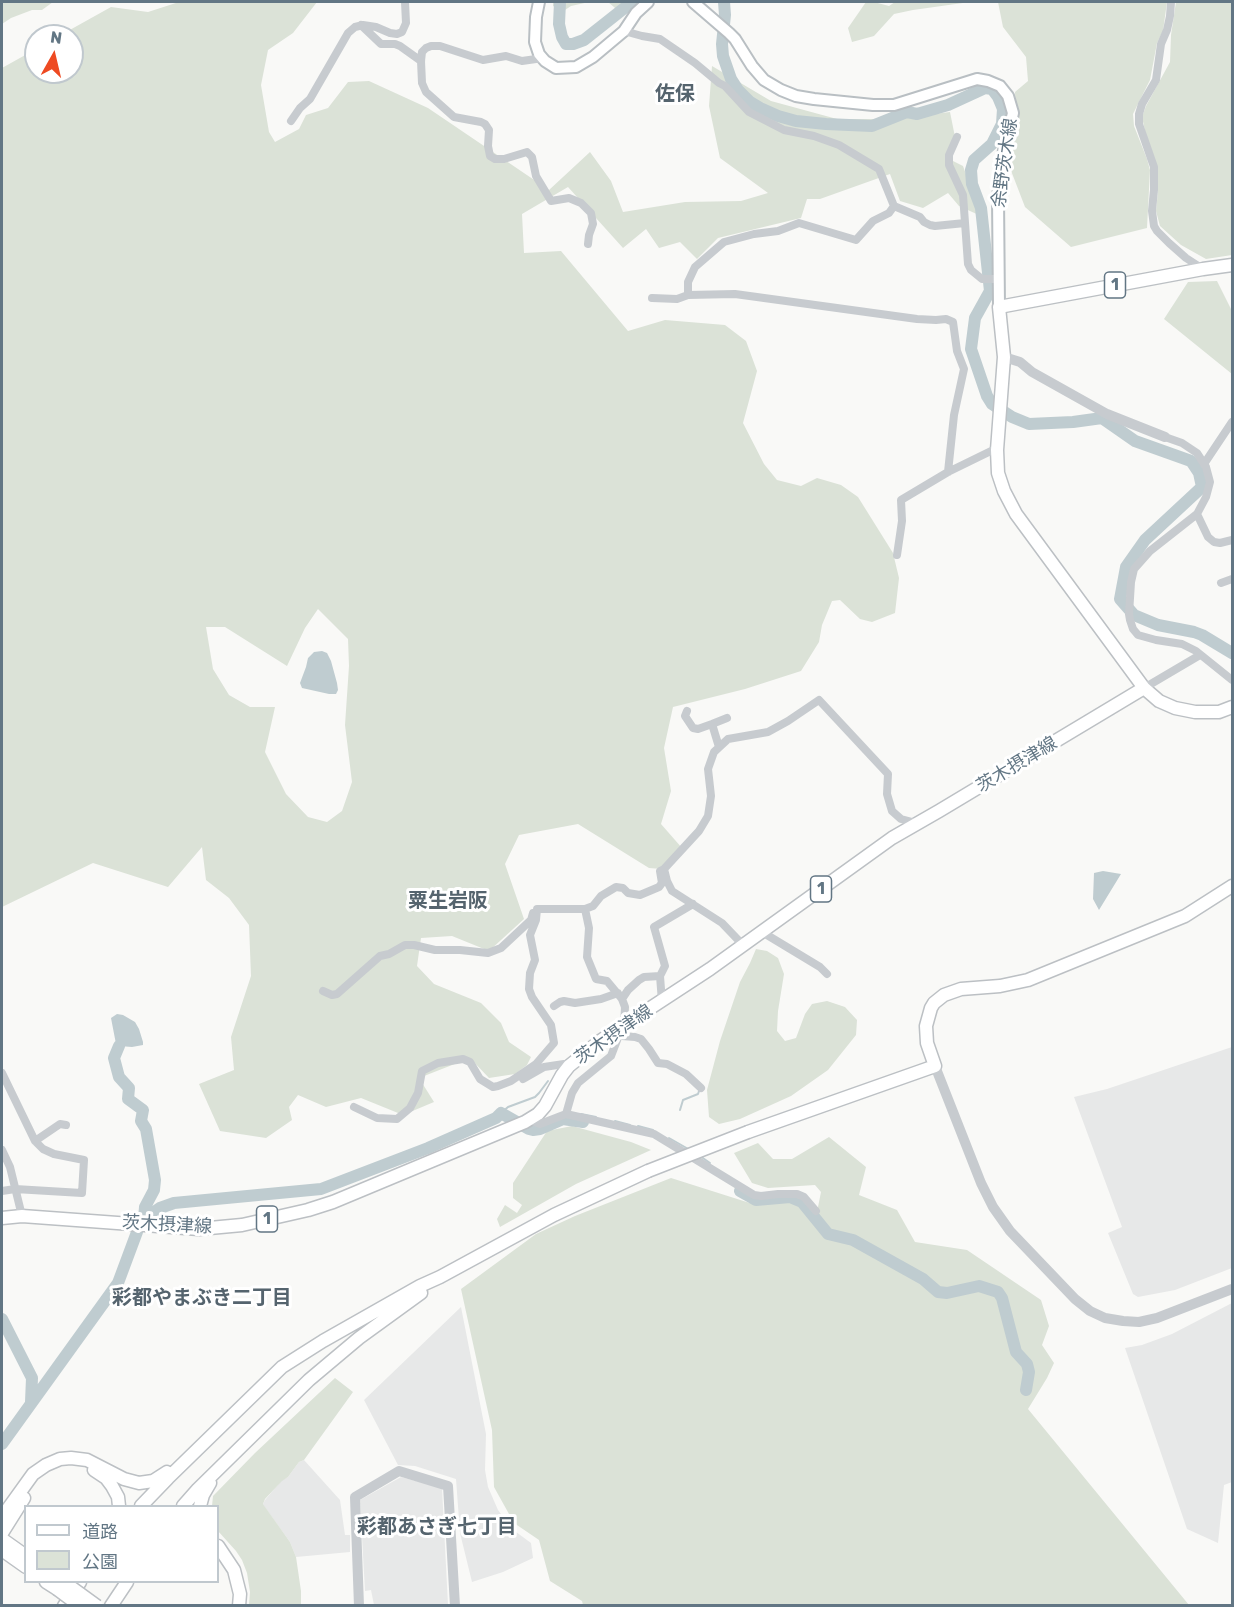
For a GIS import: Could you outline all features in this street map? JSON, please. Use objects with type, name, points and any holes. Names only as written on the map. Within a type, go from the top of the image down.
[{"type":"main road","points":[[539,2],[535,42],[545,62],[556,68],[576,67],[593,57],[624,31],[636,13],[648,2]]},
{"type":"main road","name":"余野茨木線","points":[[693,2],[735,39],[764,80],[796,96],[873,105],[894,105],[977,79],[1000,86],[1008,96],[1013,113],[1002,159],[998,198],[999,307]]},
{"type":"main road","name":"1","points":[[999,307],[1203,269],[1233,266]]},
{"type":"main road","points":[[999,307],[1004,357],[997,450],[998,473],[1016,514],[1144,688],[1159,701],[1175,708],[1195,712],[1219,711],[1233,707]]},
{"type":"main road","name":"茨木摂津線","points":[[2,1218],[22,1216],[199,1229],[242,1225],[333,1202],[525,1122],[545,1106],[569,1066],[600,1041],[619,1034],[892,838],[1144,688]]},
{"type":"main road","points":[[142,1505],[282,1368],[323,1341],[420,1286],[554,1215],[648,1171],[748,1132],[934,1066],[927,1043],[926,1026],[931,1008],[944,995],[961,989],[1000,986],[1028,980],[1185,916],[1233,886]]},
{"type":"main road","points":[[184,1505],[295,1393],[359,1338],[422,1293],[440,1277]]},
{"type":"main road","points":[[200,1505],[208,1485],[295,1393]]},
{"type":"main road","points":[[2,1517],[29,1477],[39,1468],[55,1461],[71,1458],[87,1460],[124,1479],[143,1483],[162,1476],[185,1456],[200,1449]]},
{"type":"main road","points":[[2,1533],[35,1482],[59,1467],[80,1466],[101,1474],[114,1489],[119,1505]]},
{"type":"main road","points":[[2,1539],[24,1555]]},
{"type":"main road","points":[[219,1547],[236,1575],[240,1594],[239,1605]]},
{"type":"main road","points":[[2,1550],[24,1566]]},
{"type":"main road","points":[[219,1558],[230,1580],[231,1605]]},
{"type":"main road","points":[[63,1605],[77,1583]]},
{"type":"main road","points":[[111,1605],[126,1583]]},
{"type":"main road","points":[[55,1584],[80,1605]]},
{"type":"main road","points":[[55,1584],[97,1605]]},
{"type":"street","points":[[291,121],[310,99],[348,33],[355,27],[361,26],[376,27],[390,33],[402,33],[406,23],[405,2]]},
{"type":"street","points":[[1171,2],[1170,16],[1161,44],[1155,80],[1142,104],[1139,124],[1154,167],[1152,211],[1154,226],[1178,250],[1203,269]]},
{"type":"street","points":[[361,26],[381,44],[400,46],[421,61]]},
{"type":"street","points":[[624,31],[660,39],[725,86],[749,112],[784,130],[814,136],[839,145],[879,169],[894,206],[920,217],[930,225],[965,223]]},
{"type":"street","points":[[543,58],[522,61],[506,56],[483,60],[440,46],[431,46],[422,52],[422,83],[426,92],[454,117],[485,124],[489,130],[490,156],[495,159],[504,159],[527,152],[532,157],[536,176],[551,201],[569,198],[581,203],[591,213],[593,224],[588,244]]},
{"type":"street","points":[[957,137],[949,155],[949,165],[963,195],[968,264],[971,270],[982,279],[999,279]]},
{"type":"street","points":[[688,295],[688,282],[695,267],[724,242],[754,234],[778,231],[799,223],[856,240],[873,221],[889,213],[894,206]]},
{"type":"street","points":[[690,261],[707,256]]},
{"type":"street","points":[[652,298],[677,299],[688,295],[735,294],[917,319],[946,319],[953,322],[957,351],[964,369],[954,415],[948,472]]},
{"type":"street","points":[[1004,357],[1020,362],[1032,372],[1107,414],[1182,443],[1197,453],[1204,464],[1210,482],[1203,503],[1197,514],[1150,552],[1134,569],[1129,614],[1133,629],[1138,634],[1182,644],[1196,651],[1233,680]]},
{"type":"street","points":[[1204,464],[1233,422]]},
{"type":"street","points":[[897,555],[902,521],[901,500],[948,472],[997,450]]},
{"type":"street","points":[[1197,514],[1208,537],[1214,542],[1233,540]]},
{"type":"street","points":[[1221,583],[1233,579]]},
{"type":"street","points":[[1144,688],[1200,655]]},
{"type":"street","points":[[323,991],[332,995],[337,994],[380,956],[405,945],[435,950],[488,953],[501,948],[531,920],[532,914],[537,909],[585,909],[593,906],[601,896],[616,887],[640,895],[659,887],[662,883],[660,872],[699,831],[708,816],[711,796],[708,769],[714,752],[728,739],[768,732],[819,700],[888,774],[887,794],[892,811],[901,819],[916,824]]},
{"type":"street","points":[[687,711],[685,717],[693,728],[698,729],[727,718]]},
{"type":"street","points":[[712,724],[719,747]]},
{"type":"street","points":[[663,869],[672,891],[722,923],[742,945]]},
{"type":"street","points":[[662,1002],[660,976],[665,966],[654,927],[693,904]]},
{"type":"street","points":[[354,1107],[377,1118],[397,1119],[410,1108],[418,1093],[422,1071],[438,1063],[463,1059],[470,1062],[480,1079],[493,1086],[520,1076],[536,1065],[554,1043],[551,1025],[529,989],[530,973],[535,960],[530,935],[536,920],[537,909]]},
{"type":"street","points":[[566,1114],[573,1090],[578,1083],[611,1056],[625,1007],[620,996],[607,981],[596,980],[586,957],[589,928],[585,909]]},
{"type":"street","points":[[765,931],[767,935],[820,967],[827,974]]},
{"type":"street","points":[[554,1006],[564,1001],[575,1003],[620,996],[639,980],[660,976]]},
{"type":"street","points":[[619,1034],[639,1039],[658,1063],[667,1064],[686,1074],[701,1088]]},
{"type":"street","points":[[520,1076],[523,1080],[544,1067],[564,1064],[569,1066]]},
{"type":"street","points":[[934,1066],[981,1184],[993,1207],[1010,1231],[1075,1299],[1090,1311],[1105,1318],[1139,1322],[1233,1289]]},
{"type":"street","points":[[2,1073],[35,1141],[43,1149],[54,1154],[84,1160],[82,1193],[15,1189],[2,1191]]},
{"type":"street","points":[[525,1122],[540,1124],[566,1114],[654,1134],[754,1195],[797,1194],[804,1197],[816,1211]]},
{"type":"street","points":[[35,1141],[60,1124],[66,1125]]},
{"type":"street","points":[[2,1150],[10,1167],[22,1216]]},
{"type":"street","points":[[359,1605],[355,1497],[399,1471],[448,1486],[454,1605]]},
{"type":"shaded area","points":[[314,652],[327,653],[331,661],[337,683],[336,694],[302,688],[300,683],[308,658]]},
{"type":"shaded area","points":[[1103,871],[1121,874],[1099,910],[1093,899],[1094,873]]},
{"type":"shaded area","points":[[117,1014],[135,1022],[143,1045],[132,1047],[116,1044],[111,1018]]},
{"type":"shaded area","points":[[1232,1047],[1232,1268],[1175,1290],[1138,1297],[1133,1294],[1108,1233],[1122,1227],[1074,1097],[1107,1089]]},
{"type":"shaded area","points":[[1232,1303],[1232,1482],[1224,1485],[1218,1543],[1187,1529],[1125,1348],[1142,1345],[1172,1334]]},
{"type":"shaded area","points":[[461,1307],[486,1434],[485,1470],[488,1487],[498,1510],[512,1529],[531,1543],[533,1558],[503,1572],[472,1582],[460,1533],[456,1479],[415,1466],[398,1465],[364,1400]]},
{"type":"shaded area","points":[[304,1460],[340,1500],[345,1535],[350,1535],[350,1552],[296,1557],[290,1542],[263,1504],[282,1480],[288,1477],[299,1462]]},
{"type":"shaded area","points":[[401,1477],[442,1488],[448,1605],[374,1605],[371,1590],[365,1591],[360,1500]]},
{"type":"green space","points":[[2,2],[53,2],[42,10],[32,10],[2,24]]},
{"type":"green space","points":[[179,2],[317,2],[293,33],[268,50],[261,85],[269,132],[275,142],[299,129],[306,115],[328,108],[348,82],[369,81],[428,108],[549,190],[590,152],[611,181],[623,212],[685,202],[741,201],[768,193],[720,158],[709,106],[712,66],[771,101],[837,119],[895,119],[950,112],[955,137],[947,158],[963,166],[981,216],[959,206],[948,193],[923,208],[900,201],[890,174],[820,199],[807,199],[801,218],[718,238],[697,259],[680,242],[659,248],[646,229],[623,248],[568,187],[522,214],[524,253],[561,251],[628,331],[665,320],[725,325],[746,341],[757,371],[743,423],[764,464],[777,480],[801,486],[817,478],[841,485],[858,497],[893,553],[899,578],[895,613],[872,622],[860,619],[840,600],[832,601],[822,625],[819,642],[801,671],[745,689],[673,707],[664,748],[671,791],[661,824],[682,848],[662,869],[649,868],[578,824],[519,835],[505,864],[524,919],[489,951],[452,936],[421,938],[417,966],[434,984],[481,1003],[501,1023],[509,1042],[531,1057],[527,1065],[515,1074],[489,1078],[470,1058],[419,1078],[434,1102],[403,1115],[361,1098],[326,1107],[298,1095],[289,1107],[292,1120],[266,1138],[220,1131],[199,1084],[234,1070],[231,1037],[251,976],[249,925],[229,898],[206,880],[202,847],[168,887],[93,863],[2,907],[2,68],[24,56],[24,84],[84,84],[84,24],[81,24],[111,7],[148,12]],"holes":[[[318,609],[348,639],[349,666],[345,725],[352,782],[342,811],[327,822],[308,817],[286,794],[265,752],[275,707],[250,707],[229,695],[213,669],[206,627],[225,627],[287,666],[305,628]]]},
{"type":"green space","points":[[553,2],[589,2],[571,6],[562,12],[553,6]]},
{"type":"green space","points":[[608,2],[634,2],[621,13]]},
{"type":"green space","points":[[866,2],[889,6],[895,2],[970,2],[894,14],[874,36],[852,42],[848,28]]},
{"type":"green space","points":[[998,2],[1167,2],[1163,31],[1157,43],[1150,80],[1133,114],[1134,126],[1150,170],[1147,228],[1071,247],[1025,207],[1010,168],[1016,122],[1015,92],[1028,81],[1026,57],[1003,27]]},
{"type":"green space","points":[[1176,2],[1232,2],[1232,255],[1206,259],[1181,245],[1160,226],[1156,211],[1158,191],[1142,117],[1170,62]]},
{"type":"green space","points":[[1217,281],[1232,311],[1232,374],[1164,319],[1188,282]]},
{"type":"green space","points":[[756,949],[767,951],[778,958],[784,974],[777,1031],[785,1041],[796,1038],[805,1014],[812,1004],[827,1001],[845,1007],[857,1020],[856,1035],[828,1070],[791,1096],[740,1119],[719,1124],[709,1117],[707,1090],[720,1041],[740,982]]},
{"type":"green space","points":[[572,1126],[631,1142],[651,1150],[576,1184],[500,1227],[497,1219],[505,1205],[517,1213],[522,1205],[513,1198],[513,1183],[547,1131]]},
{"type":"green space","points":[[829,1137],[866,1167],[859,1195],[897,1210],[915,1242],[967,1250],[1041,1300],[1049,1326],[1042,1345],[1054,1363],[1028,1409],[1189,1605],[583,1605],[582,1601],[550,1581],[539,1540],[514,1523],[494,1487],[492,1430],[461,1289],[536,1234],[671,1178],[753,1204],[788,1200],[817,1212],[821,1192],[815,1185],[768,1188],[752,1183],[734,1153],[758,1143],[773,1159],[792,1159]]},
{"type":"green space","points":[[335,1378],[353,1392],[304,1460],[299,1462],[263,1504],[290,1542],[296,1557],[301,1605],[249,1605],[250,1592],[242,1560],[219,1532],[219,1505],[212,1505],[213,1496]]},
{"type":"waterway","points":[[560,2],[559,24],[566,44],[584,40],[632,2]]},
{"type":"waterway","points":[[724,2],[723,56],[731,79],[750,102],[778,116],[796,121],[872,126],[907,112],[917,114],[948,105],[985,88],[992,89],[1003,109],[1002,124],[992,144],[974,160],[971,170],[972,184],[981,208],[990,291],[975,318],[971,349],[987,396],[992,404],[1012,417],[1029,424],[1102,418],[1135,441],[1191,461],[1199,473],[1202,487],[1145,540],[1126,567],[1120,599],[1134,615],[1158,625],[1202,635],[1232,653]]},
{"type":"waterway","points":[[119,1046],[114,1058],[119,1077],[129,1088],[128,1099],[143,1110],[141,1121],[146,1129],[155,1180],[154,1190],[145,1207],[144,1219]]},
{"type":"waterway","points":[[501,1113],[508,1107],[535,1097],[548,1081]]},
{"type":"waterway","points":[[680,1110],[683,1100],[698,1094],[699,1091]]},
{"type":"waterway","points":[[144,1219],[160,1208],[174,1203],[321,1189],[428,1148],[496,1118],[501,1113],[533,1130],[563,1119],[583,1122]]},
{"type":"waterway","points":[[581,1114],[596,1117]]},
{"type":"waterway","points":[[615,1121],[630,1125]]},
{"type":"waterway","points":[[638,1126],[653,1130]]},
{"type":"waterway","points":[[669,1138],[690,1150]]},
{"type":"waterway","points":[[700,1156],[710,1163]]},
{"type":"waterway","points":[[740,1191],[756,1200],[790,1197],[802,1202],[828,1234],[853,1240],[923,1279],[938,1292],[947,1293],[979,1286],[998,1292],[1002,1298],[1016,1352],[1027,1364],[1029,1372],[1026,1390]]},
{"type":"waterway","points":[[2,1444],[118,1283],[137,1232]]},
{"type":"waterway","points":[[2,1319],[32,1378],[31,1402]]},
{"type":"district","name":"佐保","points":[[675,94]]},
{"type":"district","name":"粟生岩阪","points":[[448,901]]},
{"type":"district","name":"彩都やまぶき二丁目","points":[[202,1298]]},
{"type":"district","name":"彩都あさぎ七丁目","points":[[437,1527]]}]
